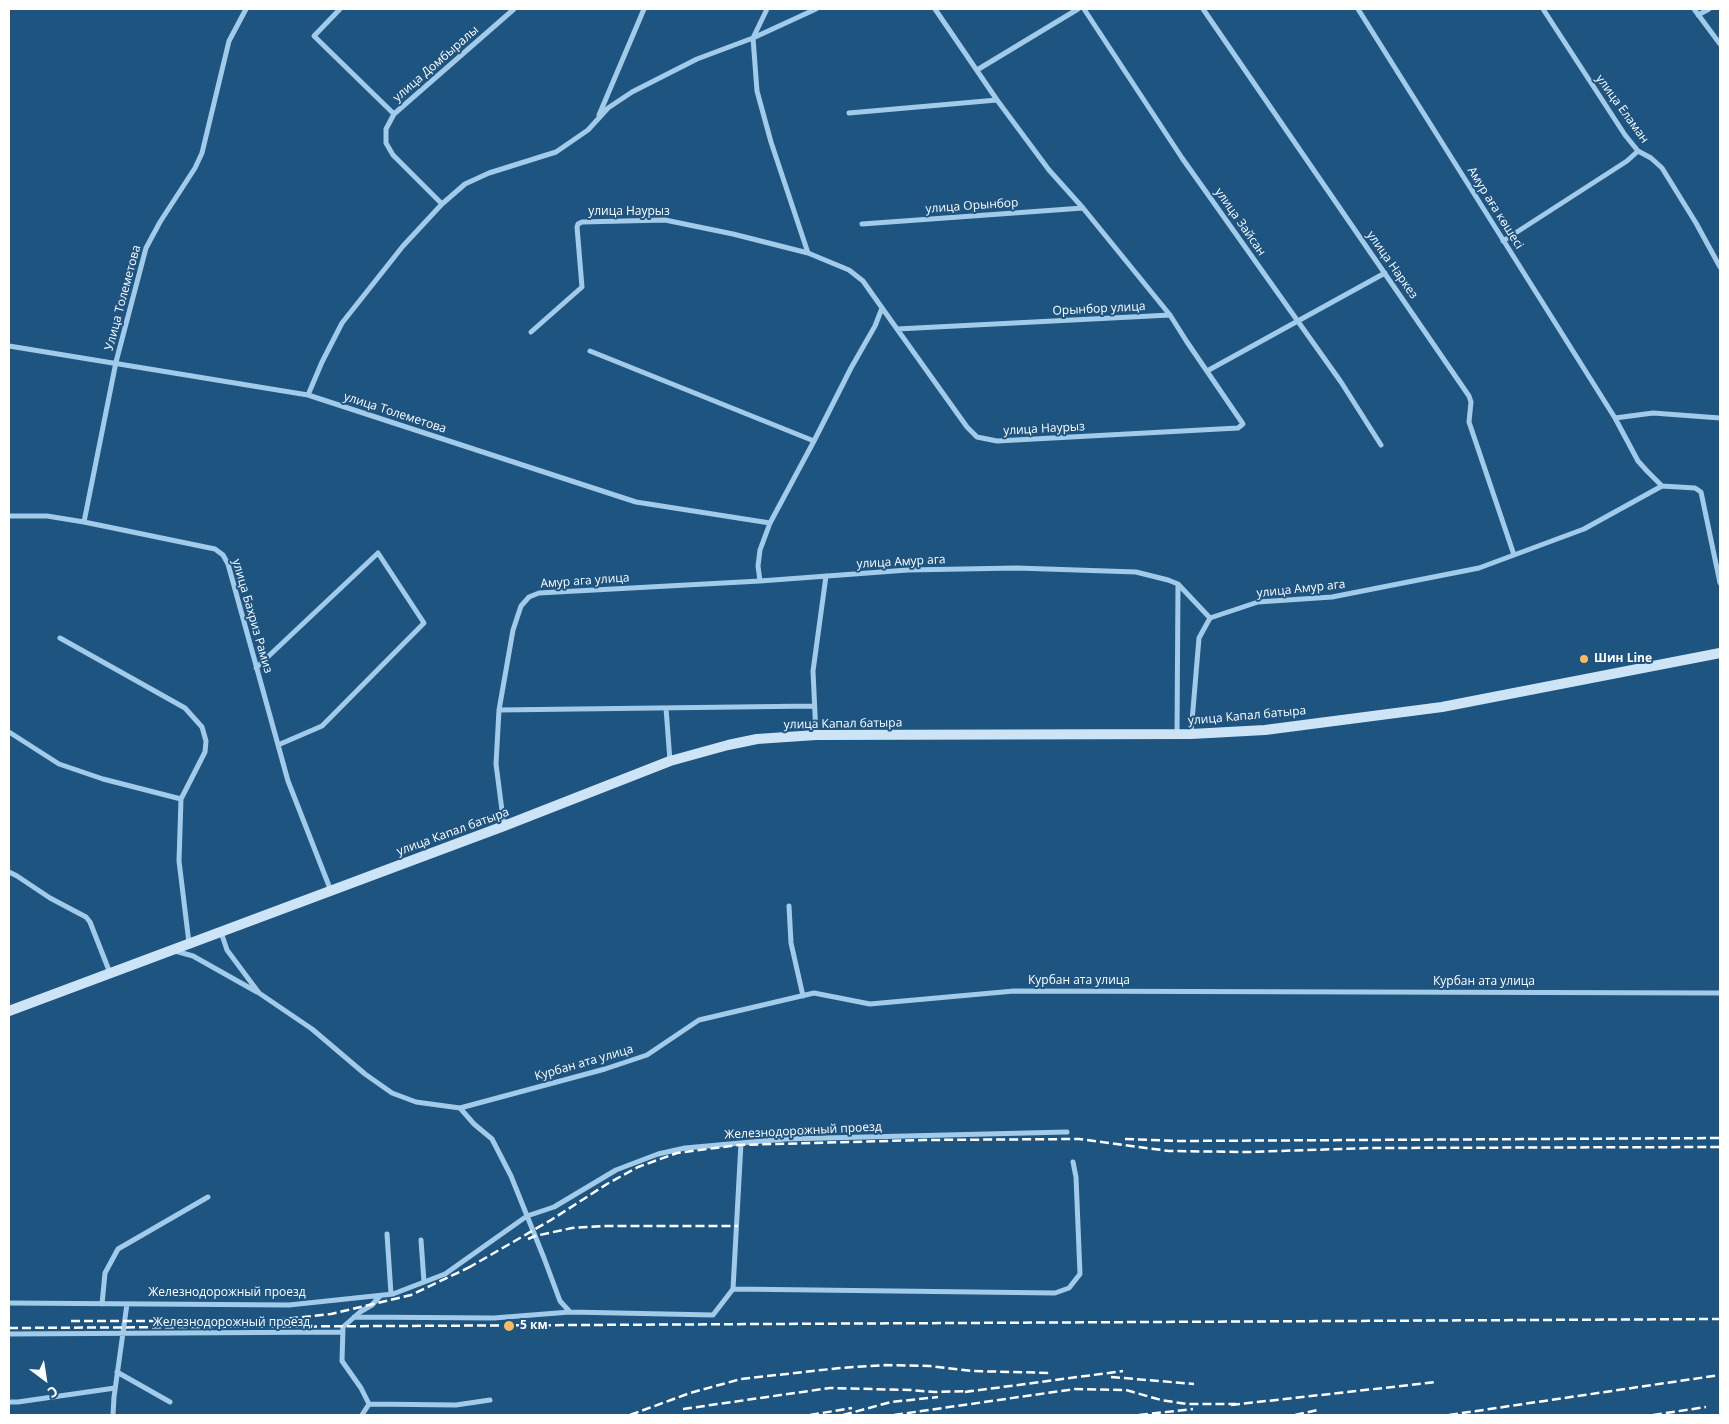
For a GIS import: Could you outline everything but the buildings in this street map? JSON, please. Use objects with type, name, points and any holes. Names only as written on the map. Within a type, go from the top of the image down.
[{"type":"main road","name":"улица Капал батыра","points":[[9,1011],[670,762],[728,744],[758,739],[816,735],[1191,734],[1265,730],[1442,707],[1720,653]]},
{"type":"street","name":"Улица Толеметова","points":[[84,522],[116,362],[146,248],[160,222],[195,168],[202,153],[230,41],[246,9]]},
{"type":"street","name":"улица Домбыралы","points":[[340,9],[314,36],[394,114]]},
{"type":"street","name":"улица Домбыралы","points":[[442,204],[393,155],[386,143],[386,129],[394,114],[514,9]]},
{"type":"street","points":[[597,120],[644,9]]},
{"type":"street","points":[[766,9],[753,38],[757,91],[771,142],[808,253]]},
{"type":"street","points":[[308,395],[342,323],[403,246],[442,204],[466,184],[489,173],[556,152],[588,130],[608,108],[632,92],[697,59],[753,38],[816,9]]},
{"type":"street","points":[[935,9],[997,100],[1049,170],[1083,208],[1170,315],[1207,371],[1385,273]]},
{"type":"street","points":[[977,70],[1078,9]]},
{"type":"street","name":"улица Зайсан","points":[[1084,9],[1182,158],[1341,382],[1381,445]]},
{"type":"street","name":"улица Наркез","points":[[1203,9],[1469,396],[1471,402],[1469,422],[1514,555]]},
{"type":"street","name":"Амур аға көшесі","points":[[1358,9],[1615,418],[1638,461],[1662,486]]},
{"type":"street","name":"улица Еламан","points":[[1543,9],[1625,135],[1638,151],[1651,158],[1662,168],[1696,223],[1720,267]]},
{"type":"street","points":[[1694,9],[1720,44]]},
{"type":"street","points":[[1698,15],[1709,9]]},
{"type":"street","points":[[849,113],[997,100]]},
{"type":"street","points":[[1504,241],[1627,161],[1638,151]]},
{"type":"street","name":"улица Орынбор","points":[[862,224],[1083,208]]},
{"type":"street","name":"улица Наурыз","points":[[531,332],[582,287],[576,227],[582,222],[665,220],[733,234],[808,253],[849,270],[863,282],[967,427],[977,437],[997,441],[1238,428],[1242,426],[1243,421],[1207,371]]},
{"type":"street","points":[[760,581],[758,566],[760,550],[770,523],[875,326],[882,308]]},
{"type":"street","name":"Орынбор улица","points":[[896,329],[1170,315]]},
{"type":"street","name":"улица Толеметова","points":[[9,346],[116,362],[308,395],[636,502],[770,523]]},
{"type":"street","points":[[590,350],[814,441]]},
{"type":"street","points":[[1615,418],[1653,413],[1720,418]]},
{"type":"street","points":[[1662,486],[1695,488],[1701,492],[1720,583]]},
{"type":"street","name":"улица Амур ага","points":[[1210,618],[1258,602],[1332,597],[1479,568],[1584,529],[1662,486]]},
{"type":"street","name":"улица Бахриз Рамиз","points":[[9,516],[47,516],[84,522],[215,549],[223,555],[228,564],[288,781],[330,890]]},
{"type":"street","points":[[256,668],[378,553],[424,622],[322,726],[278,746]]},
{"type":"street","name":"улица Амур ага","points":[[760,581],[908,570],[1017,568],[1136,572],[1178,584]]},
{"type":"street","points":[[816,735],[813,671],[826,576]]},
{"type":"street","name":"Амур ага улица","points":[[499,710],[513,630],[521,606],[529,597],[539,593],[760,581]]},
{"type":"street","points":[[1178,584],[1210,618],[1199,638],[1191,734]]},
{"type":"street","points":[[1178,584],[1178,734]]},
{"type":"street","points":[[60,638],[185,708],[202,727],[206,741],[205,752],[181,799],[179,861],[189,944]]},
{"type":"street","points":[[504,826],[496,764],[499,710],[814,706]]},
{"type":"street","points":[[666,708],[670,762]]},
{"type":"street","points":[[9,732],[59,764],[103,779],[181,799]]},
{"type":"street","points":[[9,872],[50,898],[86,917],[90,922],[110,974]]},
{"type":"street","points":[[789,906],[791,943],[803,996]]},
{"type":"street","points":[[221,932],[231,956],[258,992]]},
{"type":"street","points":[[172,950],[193,956],[258,992],[312,1029],[365,1074],[392,1093],[416,1102],[460,1108],[492,1139],[511,1176],[560,1301],[570,1312]]},
{"type":"street","name":"Курбан ата улица","points":[[460,1108],[605,1069],[647,1055],[699,1020],[814,993],[870,1004],[1014,991],[1720,993]]},
{"type":"street","name":"Железнодорожный проезд","points":[[9,1303],[289,1305],[380,1296],[391,1294],[445,1274],[527,1216],[554,1207],[616,1170],[658,1154],[685,1148],[785,1140],[1067,1132]]},
{"type":"street","points":[[354,1317],[494,1318],[570,1312],[713,1315],[732,1289],[741,1144]]},
{"type":"street","points":[[732,1289],[1055,1293],[1069,1288],[1080,1274],[1076,1177],[1073,1162]]},
{"type":"street","points":[[102,1304],[105,1274],[118,1249],[208,1197]]},
{"type":"street","points":[[387,1234],[391,1294]]},
{"type":"street","points":[[421,1240],[424,1282]]},
{"type":"street","points":[[369,1404],[342,1360],[343,1327],[354,1317],[372,1306],[380,1296]]},
{"type":"street","points":[[113,1415],[127,1304]]},
{"type":"street","name":"Железнодорожный проезд,","points":[[9,1334],[343,1332]]},
{"type":"street","points":[[117,1372],[170,1402]]},
{"type":"street","points":[[9,1402],[115,1388]]},
{"type":"street","points":[[369,1404],[456,1405],[490,1400]]},
{"type":"street","points":[[362,1415],[369,1404]]},
{"type":"railway","points":[[1125,1139],[1180,1141],[1720,1138]]},
{"type":"railway","points":[[468,1268],[638,1167],[677,1153],[738,1145],[924,1140],[1079,1139],[1169,1151],[1248,1152],[1371,1148],[1720,1147]]},
{"type":"railway","points":[[528,1239],[572,1228],[606,1226],[738,1226]]},
{"type":"railway","points":[[276,1320],[331,1314],[411,1295],[474,1265]]},
{"type":"railway","points":[[9,1328],[1720,1319]]},
{"type":"railway","points":[[71,1321],[156,1321]]},
{"type":"railway","points":[[630,1415],[690,1393],[741,1379],[840,1368],[886,1365],[930,1366],[972,1371],[1051,1373]]},
{"type":"railway","points":[[965,1392],[1123,1371]]},
{"type":"railway","points":[[1449,1415],[1720,1375]]},
{"type":"railway","points":[[1111,1377],[1194,1384]]},
{"type":"railway","points":[[1231,1405],[1437,1382]]},
{"type":"railway","points":[[683,1409],[830,1388],[935,1392],[972,1391]]},
{"type":"railway","points":[[894,1415],[1075,1389],[1126,1390],[1161,1400],[1187,1404],[1236,1404]]},
{"type":"railway","points":[[843,1415],[891,1402],[938,1397]]},
{"type":"railway","points":[[1653,1415],[1706,1407]]},
{"type":"railway","points":[[810,1415],[852,1408]]},
{"type":"railway","points":[[1139,1415],[1193,1409]]},
{"type":"railway","points":[[1295,1415],[1318,1410]]},
{"type":"place","name":"Шин Line","points":[[1584,659]]},
{"type":"place","name":"5 км","points":[[509,1326]]}]
